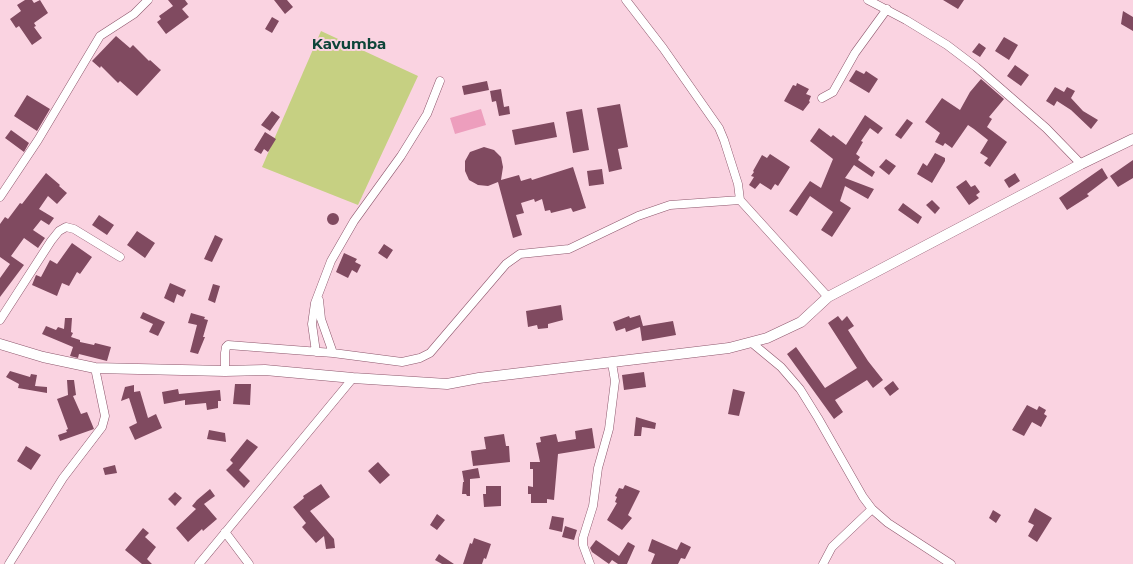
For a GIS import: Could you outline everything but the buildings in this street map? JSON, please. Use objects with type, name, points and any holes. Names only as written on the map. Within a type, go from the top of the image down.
[{"type":"street","points":[[0,196],[38,140],[100,36],[134,14],[148,0]]},
{"type":"street","points":[[626,0],[663,48],[719,128],[738,184],[740,200],[828,297]]},
{"type":"street","points":[[868,0],[947,45],[976,67],[1046,128],[1081,164]]},
{"type":"street","points":[[822,98],[833,92],[855,53],[887,10]]},
{"type":"street","points":[[316,352],[312,324],[319,292],[331,261],[354,221],[401,156],[427,114],[440,81]]},
{"type":"street","points":[[0,344],[43,357],[95,368],[225,371],[265,370],[353,378],[447,384],[479,378],[729,348],[767,338],[801,322],[828,297],[1081,164],[1133,139]]},
{"type":"street","points":[[225,371],[226,347],[228,346],[333,353],[402,362],[420,358],[430,353],[506,264],[520,254],[569,249],[638,216],[670,205],[740,200]]},
{"type":"street","points":[[0,320],[51,241],[59,231],[66,227],[74,229],[120,257]]},
{"type":"street","points":[[319,292],[322,319],[333,353]]},
{"type":"street","points":[[752,343],[781,367],[800,389],[862,497],[872,509],[888,523],[951,564]]},
{"type":"street","points":[[590,564],[583,545],[583,538],[595,500],[598,468],[609,429],[615,381],[612,363]]},
{"type":"street","points":[[9,564],[63,478],[102,427],[105,416],[95,368]]},
{"type":"street","points":[[199,564],[353,378]]},
{"type":"street","points":[[823,564],[832,546],[872,509]]},
{"type":"street","points":[[225,532],[249,564]]},
{"type":"green space","points":[[321,31],[418,76],[358,205],[262,167]]},
{"type":"shaded area","points":[[481,109],[486,125],[455,134],[450,118]]},
{"type":"district","name":"Kavumba","points":[[349,45]]}]
